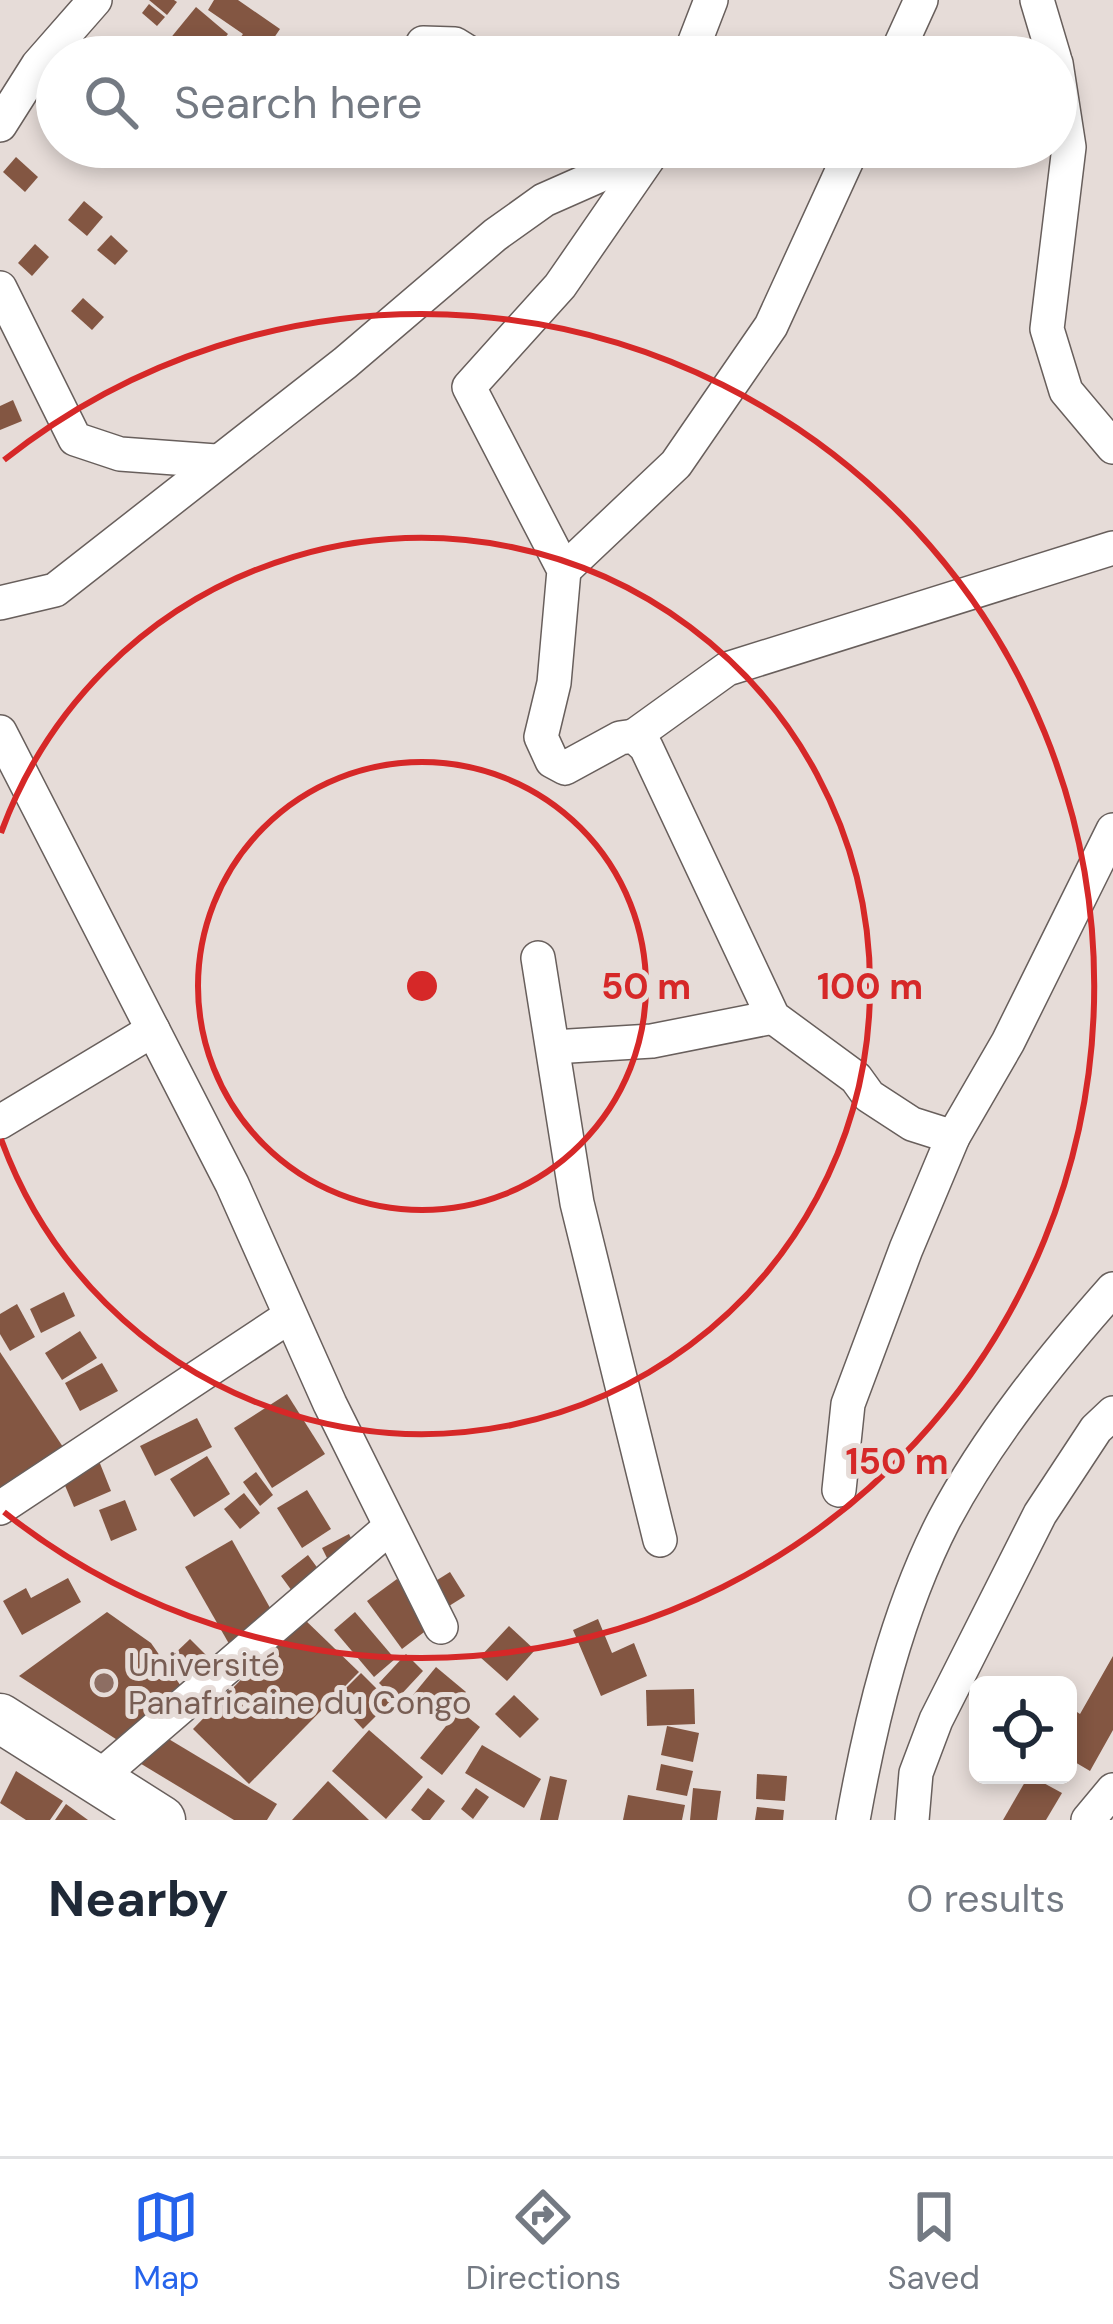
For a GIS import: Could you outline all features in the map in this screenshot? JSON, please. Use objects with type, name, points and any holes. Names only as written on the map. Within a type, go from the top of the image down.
[{"type":"highway","points":[[4,1729],[161,1820]]},
{"type":"street","points":[[63,36],[95,0]]},
{"type":"street","points":[[697,36],[711,0]]},
{"type":"street","points":[[905,36],[921,0]]},
{"type":"street","points":[[1037,0],[1048,36]]},
{"type":"street","points":[[0,125],[36,68]]},
{"type":"street","points":[[0,603],[56,590],[216,460],[345,364],[495,235],[544,200],[605,168]]},
{"type":"street","points":[[626,168],[560,286],[470,387],[564,570],[554,683],[541,737],[544,750],[565,768],[634,736],[727,669],[1113,548]]},
{"type":"street","points":[[564,570],[676,464],[757,346],[844,168]]},
{"type":"street","points":[[1066,168],[1047,329],[1066,391],[1113,447]]},
{"type":"street","points":[[0,287],[75,439],[120,454],[216,460]]},
{"type":"street","points":[[0,733],[14,800],[154,1030],[232,1184],[389,1528],[441,1628]]},
{"type":"street","points":[[634,736],[646,747],[706,866],[773,1017],[856,1078],[869,1096],[912,1124],[952,1137]]},
{"type":"street","points":[[839,1490],[848,1404],[866,1346],[952,1137],[1008,1042],[1113,830]]},
{"type":"street","points":[[538,958],[577,1203],[660,1540]]},
{"type":"street","points":[[553,1047],[652,1041],[773,1017]]},
{"type":"street","points":[[0,1122],[154,1030]]},
{"type":"street","points":[[854,1820],[880,1696],[942,1524],[1027,1395],[1113,1289]]},
{"type":"street","points":[[0,1508],[290,1316]]},
{"type":"street","points":[[911,1820],[916,1773],[936,1720],[1040,1514],[1096,1429],[1113,1413]]},
{"type":"street","points":[[97,1779],[389,1528]]},
{"type":"street","points":[[1088,1820],[1113,1790]]},
{"type":"building","points":[[149,0],[174,0],[177,2],[167,15]]},
{"type":"building","points":[[214,0],[238,0],[280,29],[275,36],[242,36],[208,10]]},
{"type":"building","points":[[149,4],[165,17],[157,26],[142,13]]},
{"type":"building","points":[[196,7],[228,34],[226,36],[172,36]]},
{"type":"building","points":[[16,157],[38,177],[25,192],[3,172]]},
{"type":"building","points":[[84,201],[103,217],[87,236],[68,220]]},
{"type":"building","points":[[111,235],[128,251],[115,265],[97,250]]},
{"type":"building","points":[[35,244],[49,257],[32,276],[18,263]]},
{"type":"building","points":[[83,298],[104,317],[92,330],[71,311]]},
{"type":"building","points":[[13,400],[22,421],[0,430],[0,406]]},
{"type":"building","points":[[64,1292],[75,1316],[41,1333],[30,1309]]},
{"type":"building","points":[[17,1304],[35,1337],[10,1351],[0,1334],[0,1314]]},
{"type":"building","points":[[80,1331],[97,1358],[62,1380],[45,1353]]},
{"type":"building","points":[[0,1352],[67,1453],[0,1498]]},
{"type":"building","points":[[102,1363],[118,1391],[80,1411],[65,1383]]},
{"type":"building","points":[[287,1394],[325,1454],[272,1488],[234,1428]]},
{"type":"building","points":[[197,1418],[212,1447],[155,1476],[140,1446]]},
{"type":"building","points":[[207,1456],[230,1494],[194,1517],[170,1479]]},
{"type":"building","points":[[99,1461],[111,1491],[74,1507],[61,1476]]},
{"type":"building","points":[[256,1472],[273,1495],[260,1506],[243,1482]]},
{"type":"building","points":[[307,1490],[331,1529],[302,1548],[277,1508]]},
{"type":"building","points":[[244,1493],[260,1513],[240,1529],[224,1509]]},
{"type":"building","points":[[125,1500],[137,1530],[111,1541],[99,1510]]},
{"type":"building","points":[[349,1534],[361,1558],[334,1572],[322,1548]]},
{"type":"building","points":[[232,1540],[278,1622],[232,1649],[185,1567]]},
{"type":"building","points":[[308,1555],[327,1581],[282,1616],[274,1604],[292,1591],[281,1576]]},
{"type":"building","points":[[450,1572],[465,1596],[449,1606],[434,1582]]},
{"type":"building","points":[[68,1578],[81,1602],[22,1635],[3,1601],[26,1588],[31,1598]]},
{"type":"building","points":[[397,1579],[432,1626],[402,1649],[367,1601]]},
{"type":"building","name":"Université Panafricaine du Congo","points":[[107,1612],[151,1643],[183,1689],[125,1745],[19,1676]]},
{"type":"building","points":[[355,1612],[395,1659],[374,1677],[334,1630]]},
{"type":"building","points":[[302,1617],[359,1672],[249,1784],[193,1729]]},
{"type":"building","points":[[598,1619],[612,1653],[634,1643],[647,1676],[601,1696],[573,1630]]},
{"type":"building","points":[[509,1626],[535,1650],[507,1681],[480,1657]]},
{"type":"building","points":[[190,1639],[212,1661],[189,1683],[167,1661]]},
{"type":"building","points":[[406,1654],[423,1671],[396,1700],[379,1683]]},
{"type":"building","points":[[1113,1656],[1113,1730],[1090,1771],[1077,1763],[1077,1712],[1080,1714]]},
{"type":"building","points":[[436,1667],[466,1692],[443,1720],[413,1695]]},
{"type":"building","points":[[361,1673],[390,1702],[363,1729],[335,1699]]},
{"type":"building","points":[[694,1689],[695,1724],[647,1726],[646,1690]]},
{"type":"building","points":[[514,1695],[539,1719],[520,1738],[495,1714]]},
{"type":"building","points":[[459,1710],[480,1727],[442,1775],[420,1758]]},
{"type":"building","points":[[667,1726],[699,1733],[693,1762],[661,1755]]},
{"type":"building","points":[[369,1730],[423,1777],[386,1819],[332,1771]]},
{"type":"building","points":[[157,1732],[277,1804],[267,1820],[234,1820],[138,1762]]},
{"type":"building","points":[[482,1745],[541,1779],[524,1808],[465,1773]]},
{"type":"building","points":[[661,1764],[693,1771],[687,1796],[656,1790]]},
{"type":"building","points":[[16,1771],[63,1801],[50,1820],[26,1820],[0,1803]]},
{"type":"building","points":[[757,1774],[787,1776],[785,1801],[756,1799]]},
{"type":"building","points":[[550,1776],[567,1780],[558,1820],[540,1820]]},
{"type":"building","points":[[328,1781],[369,1820],[292,1820]]},
{"type":"building","points":[[1024,1784],[1046,1784],[1062,1793],[1046,1820],[1003,1820]]},
{"type":"building","points":[[428,1788],[445,1801],[430,1820],[423,1820],[411,1810]]},
{"type":"building","points":[[476,1788],[489,1797],[473,1819],[461,1809]]},
{"type":"building","points":[[693,1788],[721,1791],[717,1820],[690,1820]]},
{"type":"building","points":[[628,1795],[685,1805],[682,1820],[623,1820]]},
{"type":"building","points":[[66,1804],[88,1820],[55,1820]]},
{"type":"building","points":[[757,1807],[784,1810],[783,1820],[755,1820]]},
{"type":"place","name":"Université Panafricaine du Congo","points":[[104,1683]]}]
